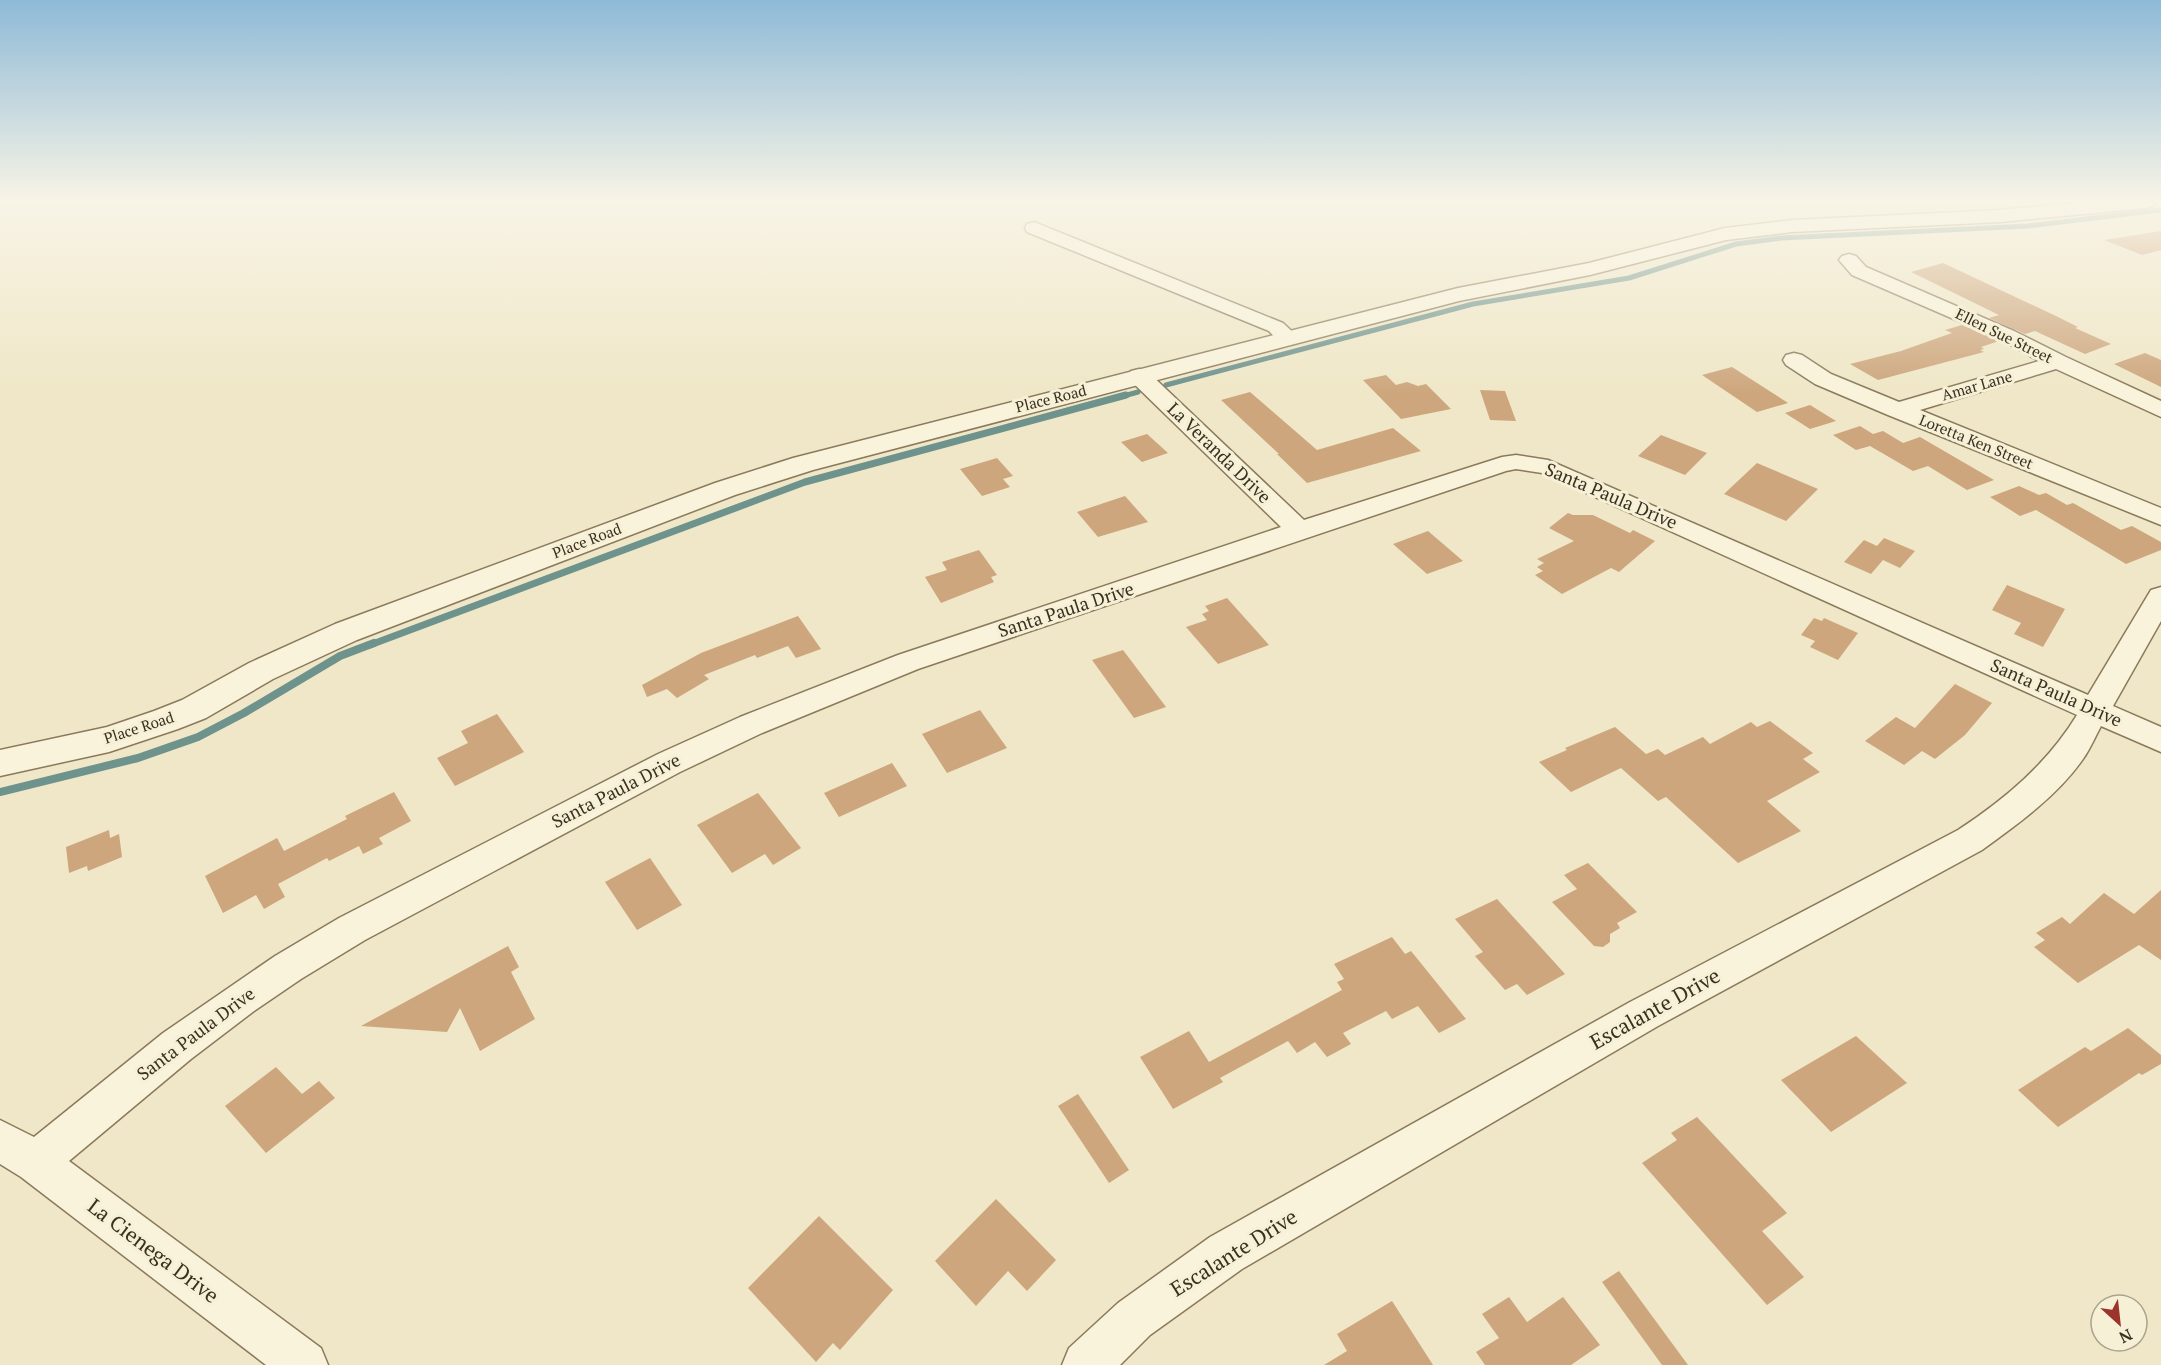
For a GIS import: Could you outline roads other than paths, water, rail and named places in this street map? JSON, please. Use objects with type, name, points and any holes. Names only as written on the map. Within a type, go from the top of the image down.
[{"type":"street","points":[[1126,266],[1276,327],[1287,338]]},
{"type":"street","name":"Place Road","points":[[0,763],[109,739],[166,720],[194,709],[261,670],[346,632],[725,489],[803,464],[1458,295],[1600,266]]},
{"type":"street","name":"Ellen Sue Street","points":[[1854,266],[1859,271],[2007,335],[2058,362],[2161,410]]},
{"type":"street","name":"Loretta Ken Street","points":[[1794,360],[1823,379],[2161,517]]},
{"type":"street","name":"Amar Lane","points":[[1896,410],[2058,362]]},
{"type":"street","name":"La Veranda Drive","points":[[1139,376],[1299,530]]},
{"type":"street","name":"Santa Paula Drive","points":[[36,1162],[163,1057],[227,1009],[303,958],[352,929],[669,763],[752,725],[908,662],[1502,464],[1532,463],[1548,467],[2161,740]]},
{"type":"street","name":"Escalante Drive","points":[[1086,1365],[1134,1319],[1226,1253],[1644,1014],[1970,840],[2009,814],[2058,768],[2072,750],[2161,596]]},
{"type":"street","name":"La Cienega Drive","points":[[0,1140],[36,1162],[304,1365]]},
{"type":"waterway","points":[[1166,385],[1473,304],[1629,278],[1668,266]]},
{"type":"waterway","points":[[1120,397],[1138,392]]},
{"type":"waterway","points":[[370,645],[805,482],[1126,395]]},
{"type":"waterway","points":[[0,792],[138,758],[198,737],[244,713],[340,656],[374,643]]}]
